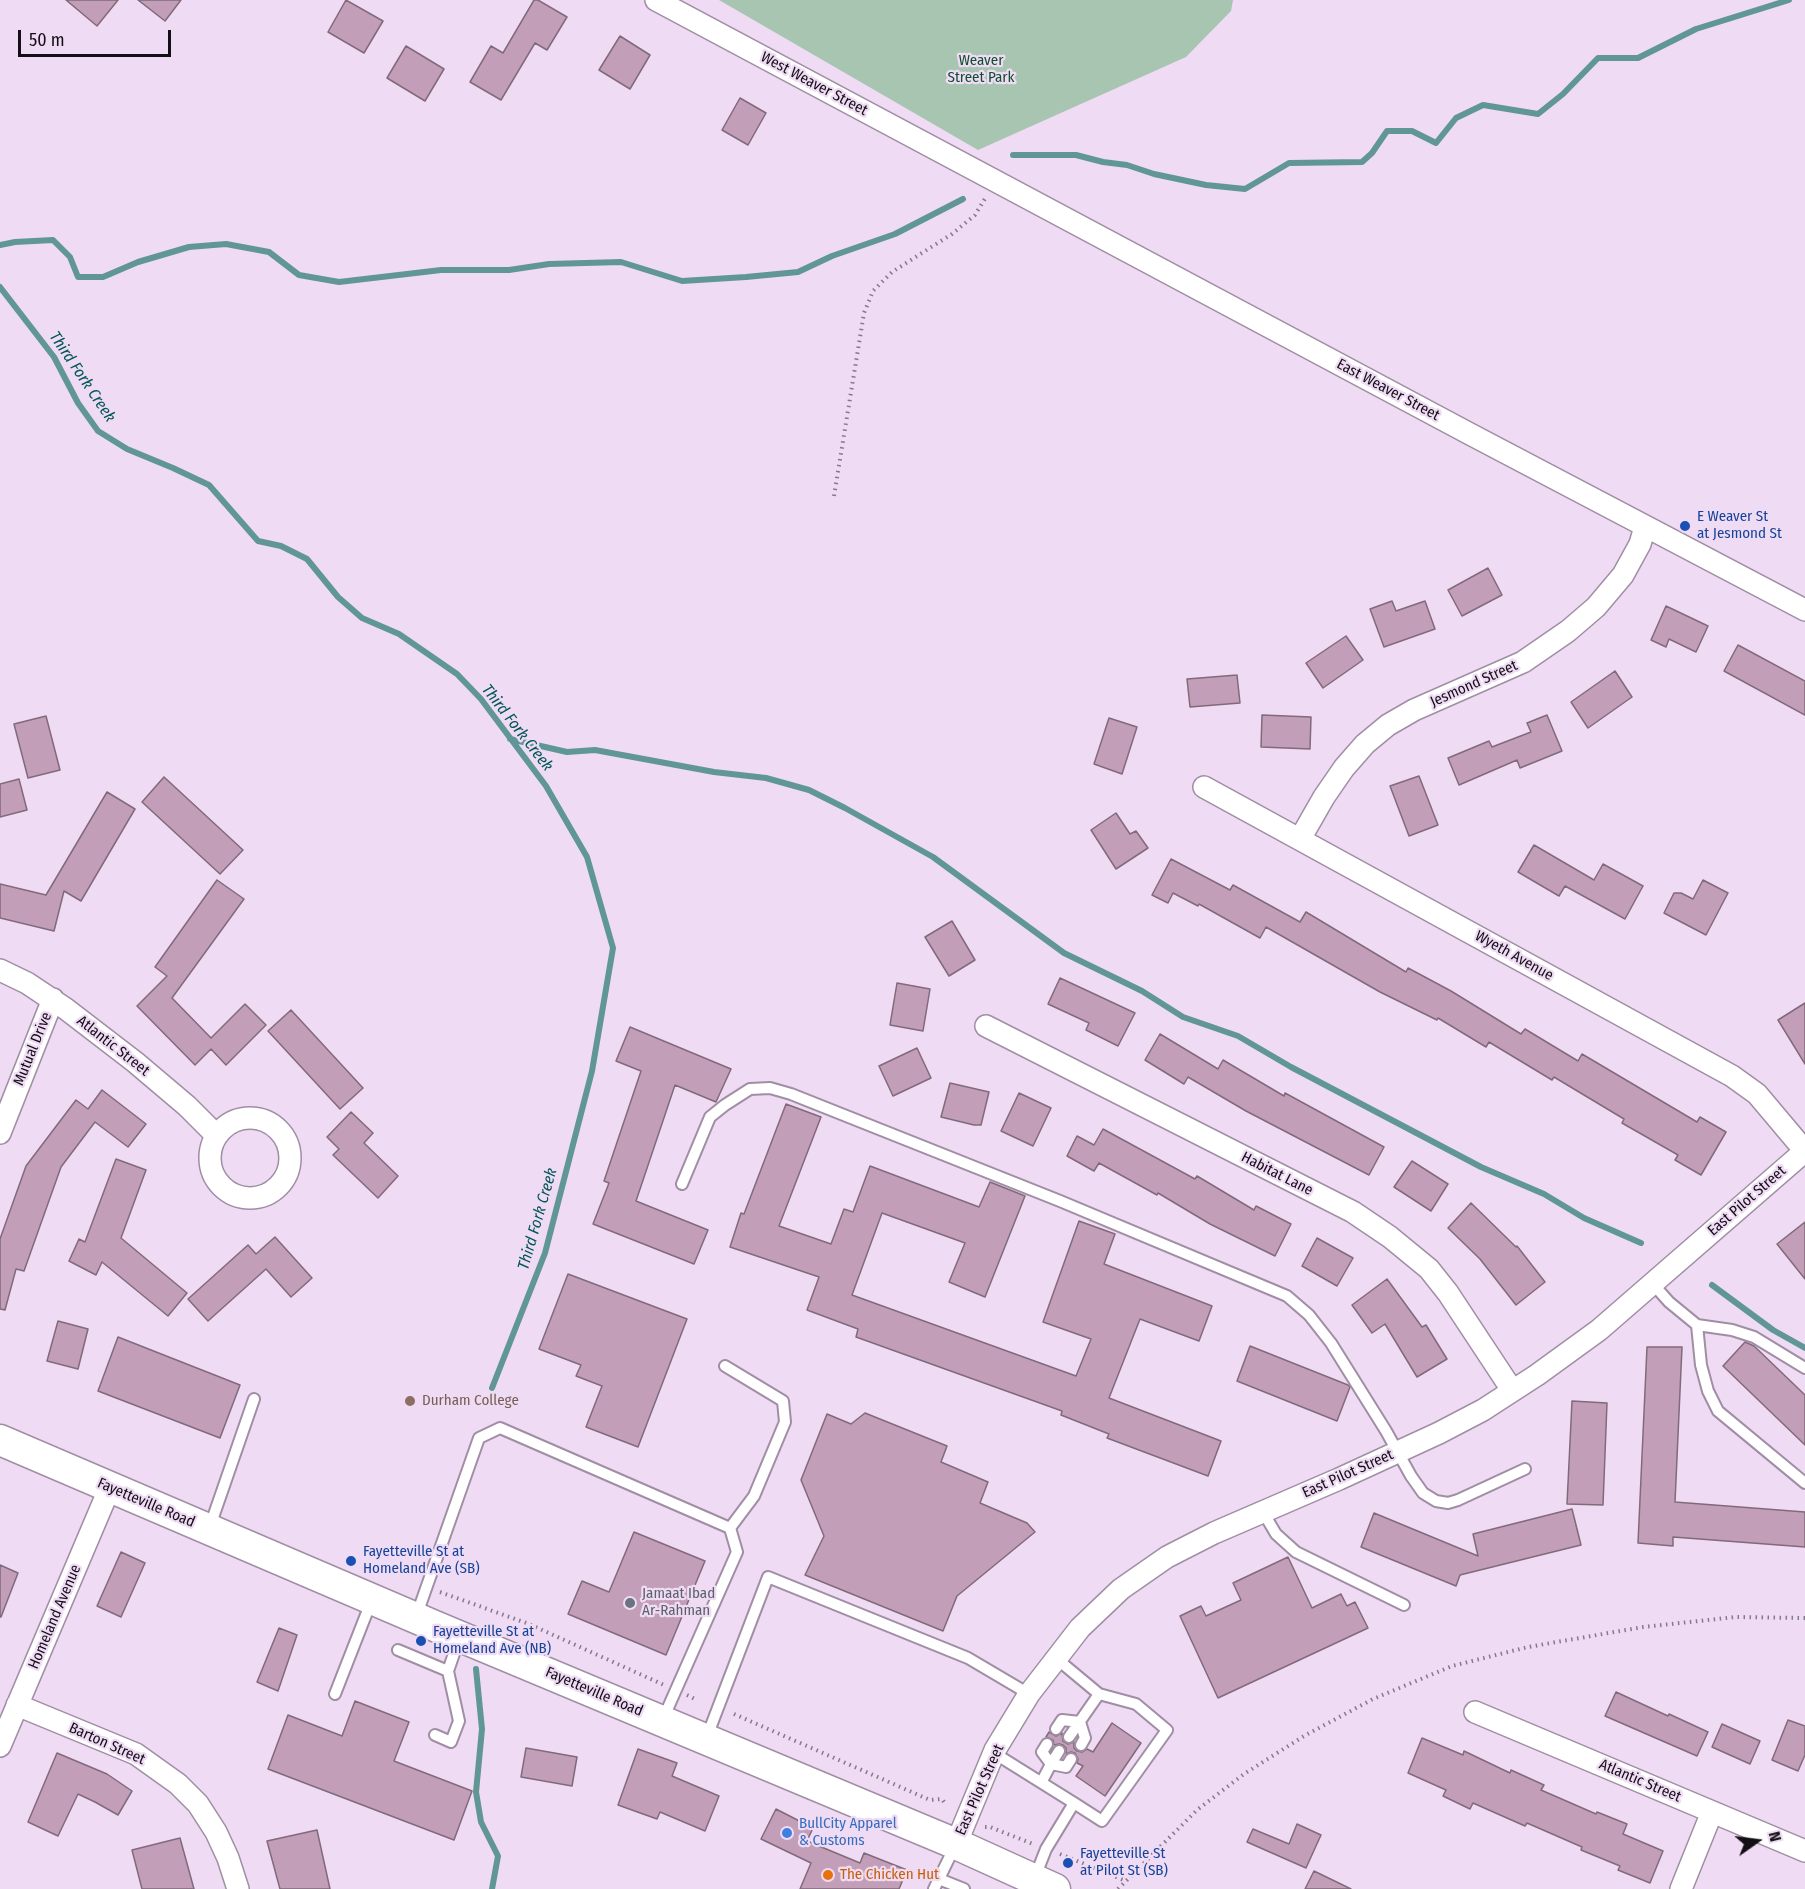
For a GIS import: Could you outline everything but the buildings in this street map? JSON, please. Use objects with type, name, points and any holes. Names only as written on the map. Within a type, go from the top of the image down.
[{"type":"main road","name":"Fayetteville Road","points":[[0,1440],[956,1844],[1044,1884]]},
{"type":"street","name":"West Weaver Street","points":[[656,0],[971,168]]},
{"type":"street","name":"East Weaver Street","points":[[971,168],[1805,610]]},
{"type":"street","name":"Jesmond Street","points":[[1300,839],[1324,797],[1344,768],[1365,744],[1388,725],[1414,710],[1523,662],[1568,631],[1596,607],[1623,575],[1641,544],[1645,527]]},
{"type":"street","name":"Wyeth Avenue","points":[[1204,787],[1732,1076],[1757,1094],[1805,1151]]},
{"type":"street","name":"Atlantic Street","points":[[0,970],[53,999],[135,1062],[187,1106],[216,1135]]},
{"type":"street","name":"Mutual Drive","points":[[0,1133],[53,999]]},
{"type":"street","name":"Habitat Lane","points":[[986,1026],[1353,1212],[1390,1237],[1429,1269],[1448,1293],[1512,1390]]},
{"type":"street","name":"East Pilot Street","points":[[956,1844],[994,1753],[1029,1694],[1080,1629],[1121,1589],[1167,1557],[1214,1533],[1439,1433],[1483,1410],[1599,1330],[1805,1151]]},
{"type":"street","name":"Homeland Avenue","points":[[0,1746],[110,1487]]},
{"type":"street","name":"Barton Street","points":[[17,1705],[136,1754],[178,1784],[198,1804],[216,1832],[228,1857],[238,1889]]},
{"type":"street","name":"Atlantic Street","points":[[1475,1712],[1805,1851]]},
{"type":"street","points":[[1681,1889],[1712,1812]]},
{"type":"lane","points":[[682,1184],[710,1117],[725,1104],[750,1089],[770,1088],[792,1094],[1070,1205],[1287,1296],[1309,1315],[1331,1343],[1423,1493],[1436,1501],[1448,1503],[1458,1500],[1525,1469]]},
{"type":"lane","points":[[1653,1284],[1669,1302],[1697,1325],[1732,1330],[1754,1337],[1805,1368]]},
{"type":"lane","points":[[1697,1325],[1701,1365],[1708,1392],[1718,1411],[1805,1483]]},
{"type":"lane","points":[[725,1366],[783,1401],[785,1422],[754,1496],[730,1528]]},
{"type":"lane","points":[[208,1529],[255,1399]]},
{"type":"lane","points":[[416,1617],[479,1438],[500,1428],[730,1528]]},
{"type":"lane","points":[[1263,1512],[1276,1534],[1296,1552],[1404,1605]]},
{"type":"lane","points":[[663,1721],[737,1552],[730,1528]]},
{"type":"lane","points":[[705,1739],[768,1577],[968,1658],[1029,1694]]},
{"type":"lane","points":[[334,1694],[372,1599]]},
{"type":"lane","points":[[435,1735],[451,1742],[459,1721],[448,1671],[460,1636]]},
{"type":"lane","points":[[398,1650],[448,1671]]},
{"type":"lane","points":[[994,1753],[1042,1781],[1102,1821],[1167,1730],[1136,1704],[1099,1694],[1057,1659]]},
{"type":"lane","points":[[1069,1737],[1099,1694]]},
{"type":"lane","points":[[1056,1729],[1062,1720],[1080,1722]]},
{"type":"lane","points":[[1080,1722],[1085,1738],[1081,1744]]},
{"type":"lane","points":[[1047,1743],[1042,1752],[1051,1764],[1066,1767],[1071,1759]]},
{"type":"lane","points":[[1042,1781],[1059,1751]]},
{"type":"lane","points":[[1044,1884],[1046,1849],[1074,1803]]},
{"type":"lane","points":[[956,1844],[936,1884],[964,1889]]},
{"type":"path","points":[[834,496],[864,313],[873,291],[892,272],[952,234],[975,215],[984,203],[993,180]]},
{"type":"path","points":[[440,1592],[529,1624],[695,1699]]},
{"type":"path","points":[[1118,1889],[1197,1810],[1244,1774],[1304,1736],[1363,1705],[1452,1666],[1528,1647],[1642,1627],[1736,1617],[1805,1618]]},
{"type":"path","points":[[734,1714],[930,1800],[942,1799],[946,1805]]},
{"type":"green space","name":"Weaver Street Park","points":[[719,0],[1233,0],[1231,11],[1186,57],[978,150]]},
{"type":"waterway","points":[[1013,155],[1076,155],[1206,185],[1245,189],[1289,163],[1362,162],[1372,153],[1387,131],[1412,131],[1436,143],[1456,118],[1483,105],[1538,114],[1563,94],[1598,58],[1638,58],[1696,29],[1789,0]]},
{"type":"waterway","points":[[0,245],[53,240],[70,257],[78,277],[103,277],[138,262],[189,247],[226,244],[269,252],[299,275],[339,282],[441,270],[509,270],[549,264],[621,262],[682,281],[798,272],[832,256],[895,234],[963,199]]},
{"type":"waterway","name":"Third Fork Creek","points":[[0,287],[54,357],[78,403],[98,431],[127,449],[209,485],[258,541],[281,546],[307,559],[338,597],[362,618],[399,634],[457,674],[481,699],[546,786],[587,857],[613,948],[592,1071],[545,1253],[492,1388]]},
{"type":"waterway","points":[[510,739],[567,752],[595,750],[714,772],[766,778],[809,790],[933,857],[1064,953],[1142,991],[1183,1017],[1238,1036],[1291,1067],[1481,1167],[1544,1194],[1584,1218],[1641,1243]]},
{"type":"waterway","points":[[1712,1285],[1773,1330],[1805,1348]]},
{"type":"waterway","name":"Third Fork Creek","points":[[476,1669],[482,1729],[476,1792],[481,1822],[498,1856],[492,1889]]},
{"type":"place","name":"E Weaver St at Jesmond St","points":[[1685,526]]},
{"type":"place","name":"Durham College","points":[[410,1401]]},
{"type":"place","name":"Fayetteville St at Homeland Ave (SB)","points":[[351,1561]]},
{"type":"place","name":"Jamaat Ibad Ar-Rahman","points":[[630,1603]]},
{"type":"place","name":"Fayetteville St at Homeland Ave (NB)","points":[[421,1641]]},
{"type":"place","name":"BullCity Apparel & Customs","points":[[787,1833]]},
{"type":"place","name":"Fayetteville St at Pilot St (SB)","points":[[1068,1863]]},
{"type":"place","name":"The Chicken Hut","points":[[828,1875]]}]
